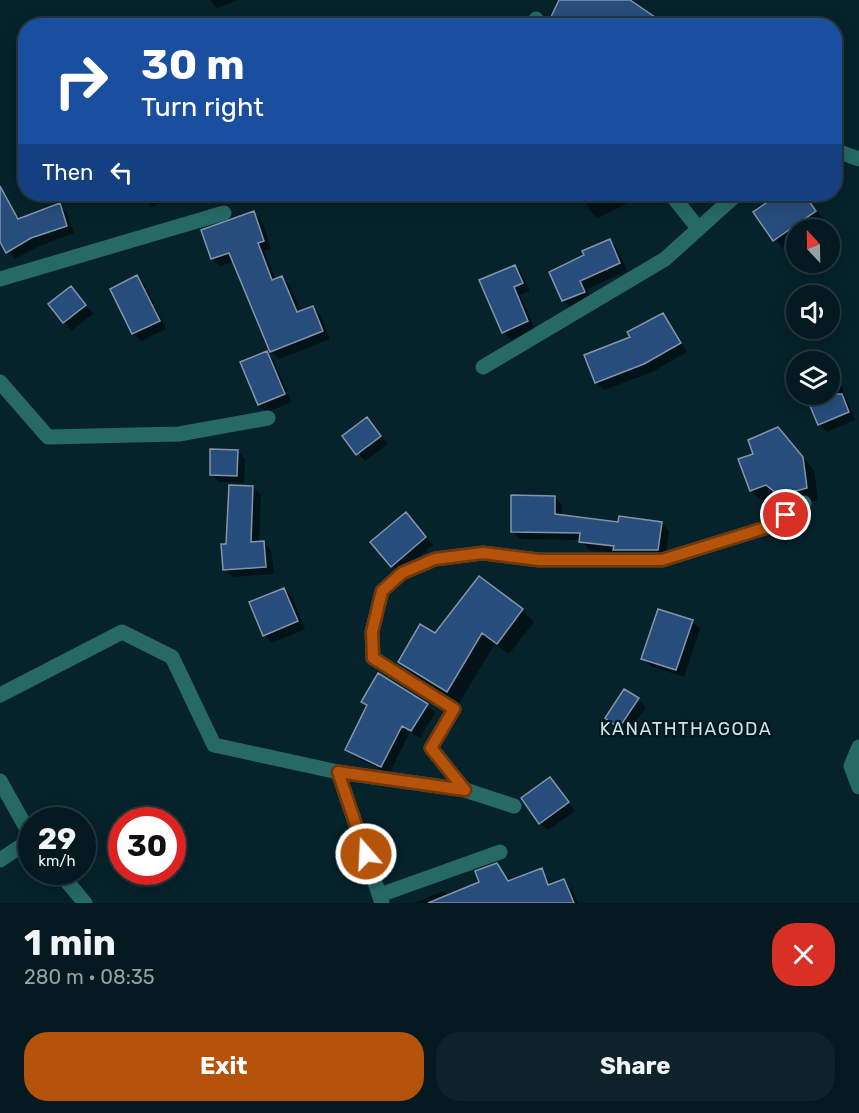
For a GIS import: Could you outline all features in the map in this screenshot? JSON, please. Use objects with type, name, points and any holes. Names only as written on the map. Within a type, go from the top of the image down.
[{"type":"street","points":[[842,153],[859,159]]},
{"type":"street","points":[[677,201],[698,228]]},
{"type":"street","points":[[483,367],[665,259],[729,201]]},
{"type":"street","points":[[0,279],[224,213]]},
{"type":"street","points":[[0,382],[48,437],[179,434],[268,418]]},
{"type":"street","points":[[465,790],[431,748],[454,709],[373,658],[372,632],[382,591],[402,573],[435,559],[483,553],[539,560],[662,560],[768,527],[804,503]]},
{"type":"street","points":[[0,695],[122,632],[172,657],[214,745],[338,772],[465,790],[514,806]]},
{"type":"street","points":[[859,747],[851,766],[859,787]]},
{"type":"street","points":[[338,772],[381,899],[500,852]]},
{"type":"street","points":[[0,781],[18,814]]},
{"type":"street","points":[[0,860],[18,848]]},
{"type":"street","points":[[70,885],[85,903]]},
{"type":"building","points":[[559,0],[630,0],[656,18],[553,18],[551,17]]},
{"type":"building","points":[[0,186],[18,219],[60,203],[67,226],[31,238],[6,253],[0,242]]},
{"type":"building","points":[[769,201],[809,201],[816,211],[805,219],[786,219],[786,232],[773,241],[753,212]]},
{"type":"building","points":[[254,211],[264,241],[258,243],[272,280],[282,276],[297,312],[313,306],[323,331],[270,352],[229,253],[211,259],[201,230]]},
{"type":"building","points":[[610,239],[620,263],[580,281],[585,292],[562,301],[549,272],[584,255],[582,251]]},
{"type":"building","points":[[515,265],[523,283],[514,287],[528,321],[502,333],[479,280]]},
{"type":"building","points":[[137,275],[160,321],[132,334],[110,289]]},
{"type":"building","points":[[71,286],[86,305],[63,323],[48,304]]},
{"type":"building","points":[[663,313],[681,343],[644,364],[595,383],[584,355],[630,337],[627,332]]},
{"type":"building","points":[[267,351],[285,394],[258,405],[240,362]]},
{"type":"building","points":[[840,394],[842,394],[849,412],[818,425],[810,405],[840,405]]},
{"type":"building","points":[[367,417],[381,436],[356,455],[342,436]]},
{"type":"building","points":[[778,427],[803,457],[807,488],[789,493],[776,493],[766,485],[750,491],[738,459],[753,454],[748,440]]},
{"type":"building","points":[[210,449],[238,450],[237,476],[210,475]]},
{"type":"building","points":[[229,485],[253,486],[251,542],[264,541],[266,567],[223,570],[221,544],[226,544]]},
{"type":"building","points":[[511,495],[555,496],[555,514],[618,522],[619,516],[662,522],[658,550],[613,550],[614,546],[579,542],[580,533],[511,532]]},
{"type":"building","points":[[406,512],[426,537],[391,567],[370,542]]},
{"type":"building","points":[[479,576],[523,609],[497,644],[482,633],[447,692],[398,662],[420,624],[435,633]]},
{"type":"building","points":[[284,588],[298,621],[263,636],[249,602]]},
{"type":"building","points":[[658,609],[693,620],[676,670],[641,659]]},
{"type":"building","points":[[378,673],[428,704],[411,731],[402,726],[381,767],[345,750],[367,705],[361,702]]},
{"type":"building","points":[[624,689],[639,698],[619,728],[605,718]]},
{"type":"building","points":[[550,777],[569,802],[539,824],[521,798]]},
{"type":"building","points":[[497,863],[508,881],[542,868],[548,885],[564,879],[574,903],[428,903],[479,882],[475,871]]},
{"type":"district","name":"KANATHTHAGODA","points":[[686,729]]},
{"type":"route","points":[[366,854],[338,772],[465,790],[431,748],[454,709],[373,658],[372,632],[382,591],[402,573],[435,559],[483,553],[539,560],[662,560],[768,527],[786,515]]}]
